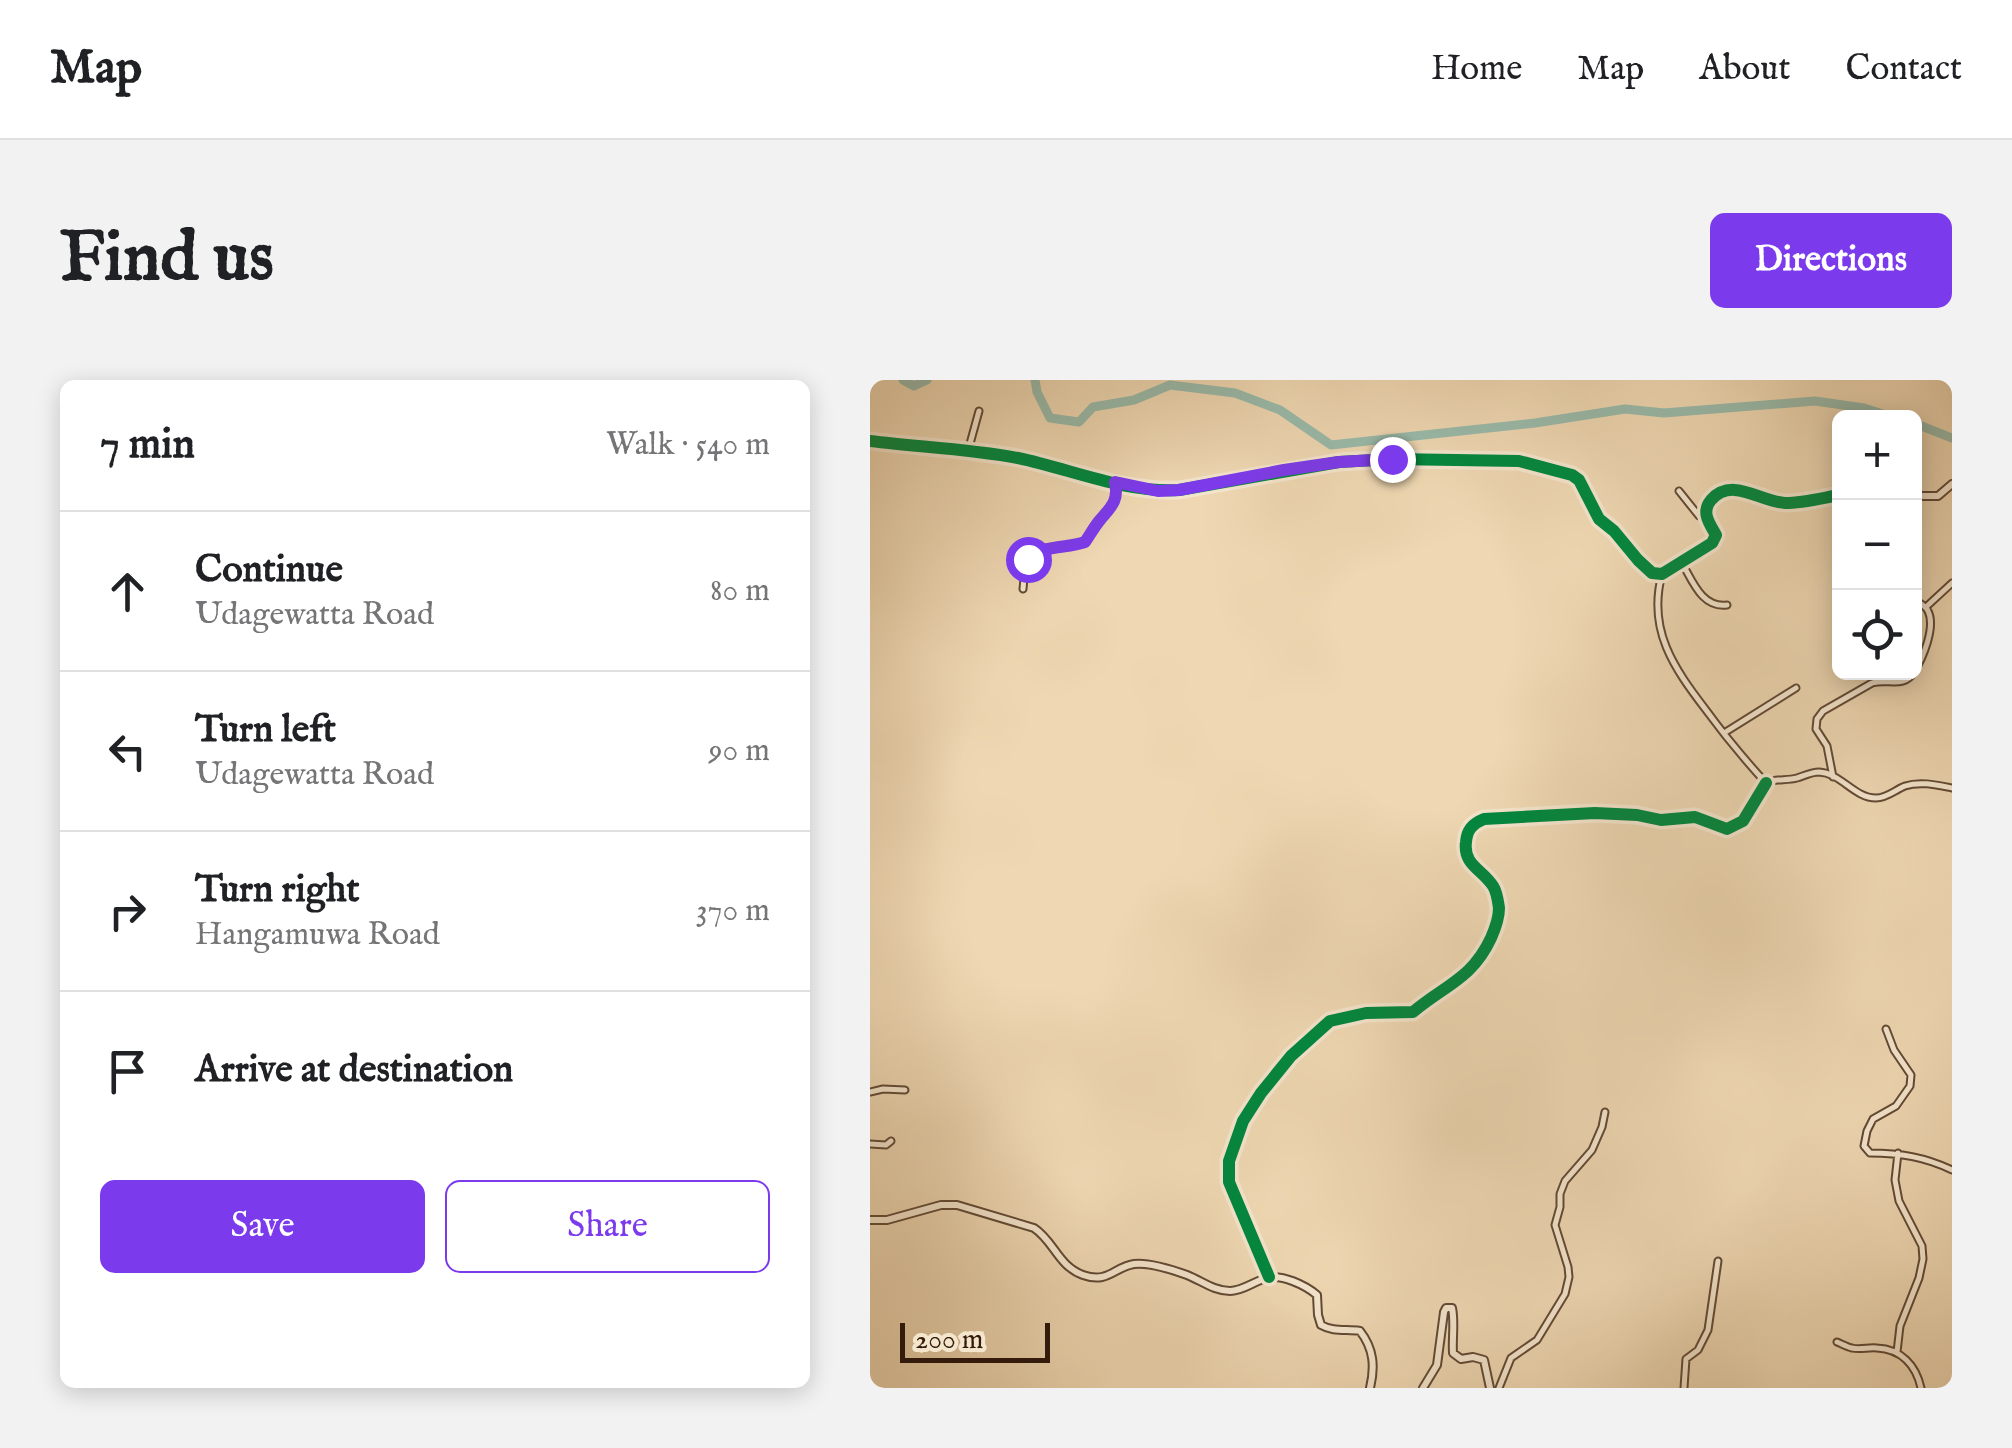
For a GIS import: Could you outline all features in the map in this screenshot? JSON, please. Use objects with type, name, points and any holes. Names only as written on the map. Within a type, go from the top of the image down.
[{"type":"street","points":[[968,452],[979,410]]},
{"type":"street","points":[[870,441],[1031,461],[1158,491],[1339,462],[1519,461],[1580,480],[1599,519],[1652,573],[1662,574],[1712,543],[1716,535],[1706,517],[1714,496],[1745,490],[1779,503],[1832,497]]},
{"type":"street","points":[[1023,589],[1028,559],[1034,554],[1088,540],[1115,503],[1115,482]]},
{"type":"street","points":[[1922,496],[1938,496],[1952,484]]},
{"type":"street","points":[[1679,490],[1699,516],[1708,520]]},
{"type":"street","points":[[1682,563],[1702,596],[1719,607],[1727,605]]},
{"type":"street","points":[[1662,574],[1657,618],[1668,654],[1682,679],[1766,783]]},
{"type":"street","points":[[1926,608],[1952,583]]},
{"type":"street","points":[[1922,605],[1930,618],[1928,644],[1922,656]]},
{"type":"street","points":[[1833,777],[1826,746],[1816,730],[1817,719],[1872,683],[1906,680]]},
{"type":"street","points":[[1724,734],[1796,688]]},
{"type":"street","points":[[1269,1277],[1229,1182],[1229,1161],[1243,1121],[1291,1056],[1330,1021],[1366,1013],[1413,1012],[1476,964],[1494,930],[1499,909],[1494,886],[1465,853],[1470,828],[1484,819],[1594,813],[1661,820],[1695,816],[1726,829],[1743,821],[1766,783],[1815,772],[1870,797],[1879,798],[1914,784],[1952,788]]},
{"type":"street","points":[[1886,1030],[1910,1075],[1910,1086],[1896,1106],[1873,1119],[1864,1146],[1870,1152],[1898,1152],[1930,1159],[1952,1170]]},
{"type":"street","points":[[870,1092],[905,1090]]},
{"type":"street","points":[[1499,1388],[1510,1358],[1537,1340],[1565,1294],[1568,1268],[1555,1225],[1560,1194],[1565,1181],[1592,1150],[1606,1112]]},
{"type":"street","points":[[870,1144],[886,1145],[891,1141]]},
{"type":"street","points":[[1897,1352],[1900,1326],[1924,1259],[1922,1246],[1899,1201],[1895,1180],[1898,1152]]},
{"type":"street","points":[[870,1220],[956,1205],[1034,1228],[1045,1235],[1067,1267],[1084,1276],[1110,1276],[1132,1264],[1143,1265],[1176,1272],[1228,1292],[1269,1277],[1282,1278],[1312,1290],[1321,1325],[1330,1330],[1360,1331],[1369,1342],[1374,1365],[1370,1388]]},
{"type":"street","points":[[1684,1388],[1688,1356],[1698,1350],[1708,1330],[1718,1261]]},
{"type":"street","points":[[1423,1388],[1437,1365],[1446,1308],[1452,1308],[1454,1314],[1453,1353],[1461,1359],[1474,1356],[1484,1360],[1490,1388]]},
{"type":"street","points":[[1837,1342],[1854,1349],[1897,1352],[1909,1361],[1919,1376],[1921,1388]]},
{"type":"waterway","points":[[903,380],[914,386],[927,380]]},
{"type":"waterway","points":[[1035,380],[1050,418],[1079,422],[1093,407],[1134,400],[1170,385],[1235,393],[1280,410],[1331,445],[1625,409],[1664,413],[1815,401],[1870,410]]},
{"type":"waterway","points":[[1922,426],[1952,438]]},
{"type":"cycle path","points":[[870,441],[1018,458],[1118,484],[1158,490],[1179,490],[1339,462],[1519,461],[1579,480],[1599,519],[1652,573],[1662,574],[1712,543],[1716,535],[1707,509],[1719,493],[1737,490],[1785,503],[1832,496]]},
{"type":"cycle path","points":[[1269,1277],[1229,1182],[1229,1161],[1243,1121],[1291,1056],[1330,1021],[1366,1013],[1413,1012],[1457,980],[1484,952],[1499,908],[1493,886],[1467,856],[1467,838],[1473,825],[1484,819],[1595,813],[1661,820],[1695,817],[1727,829],[1743,821],[1766,783]]},
{"type":"route","points":[[1028,559],[1054,546],[1072,546],[1088,540],[1115,503],[1115,482],[1158,491],[1179,490],[1284,470],[1392,459]]}]
